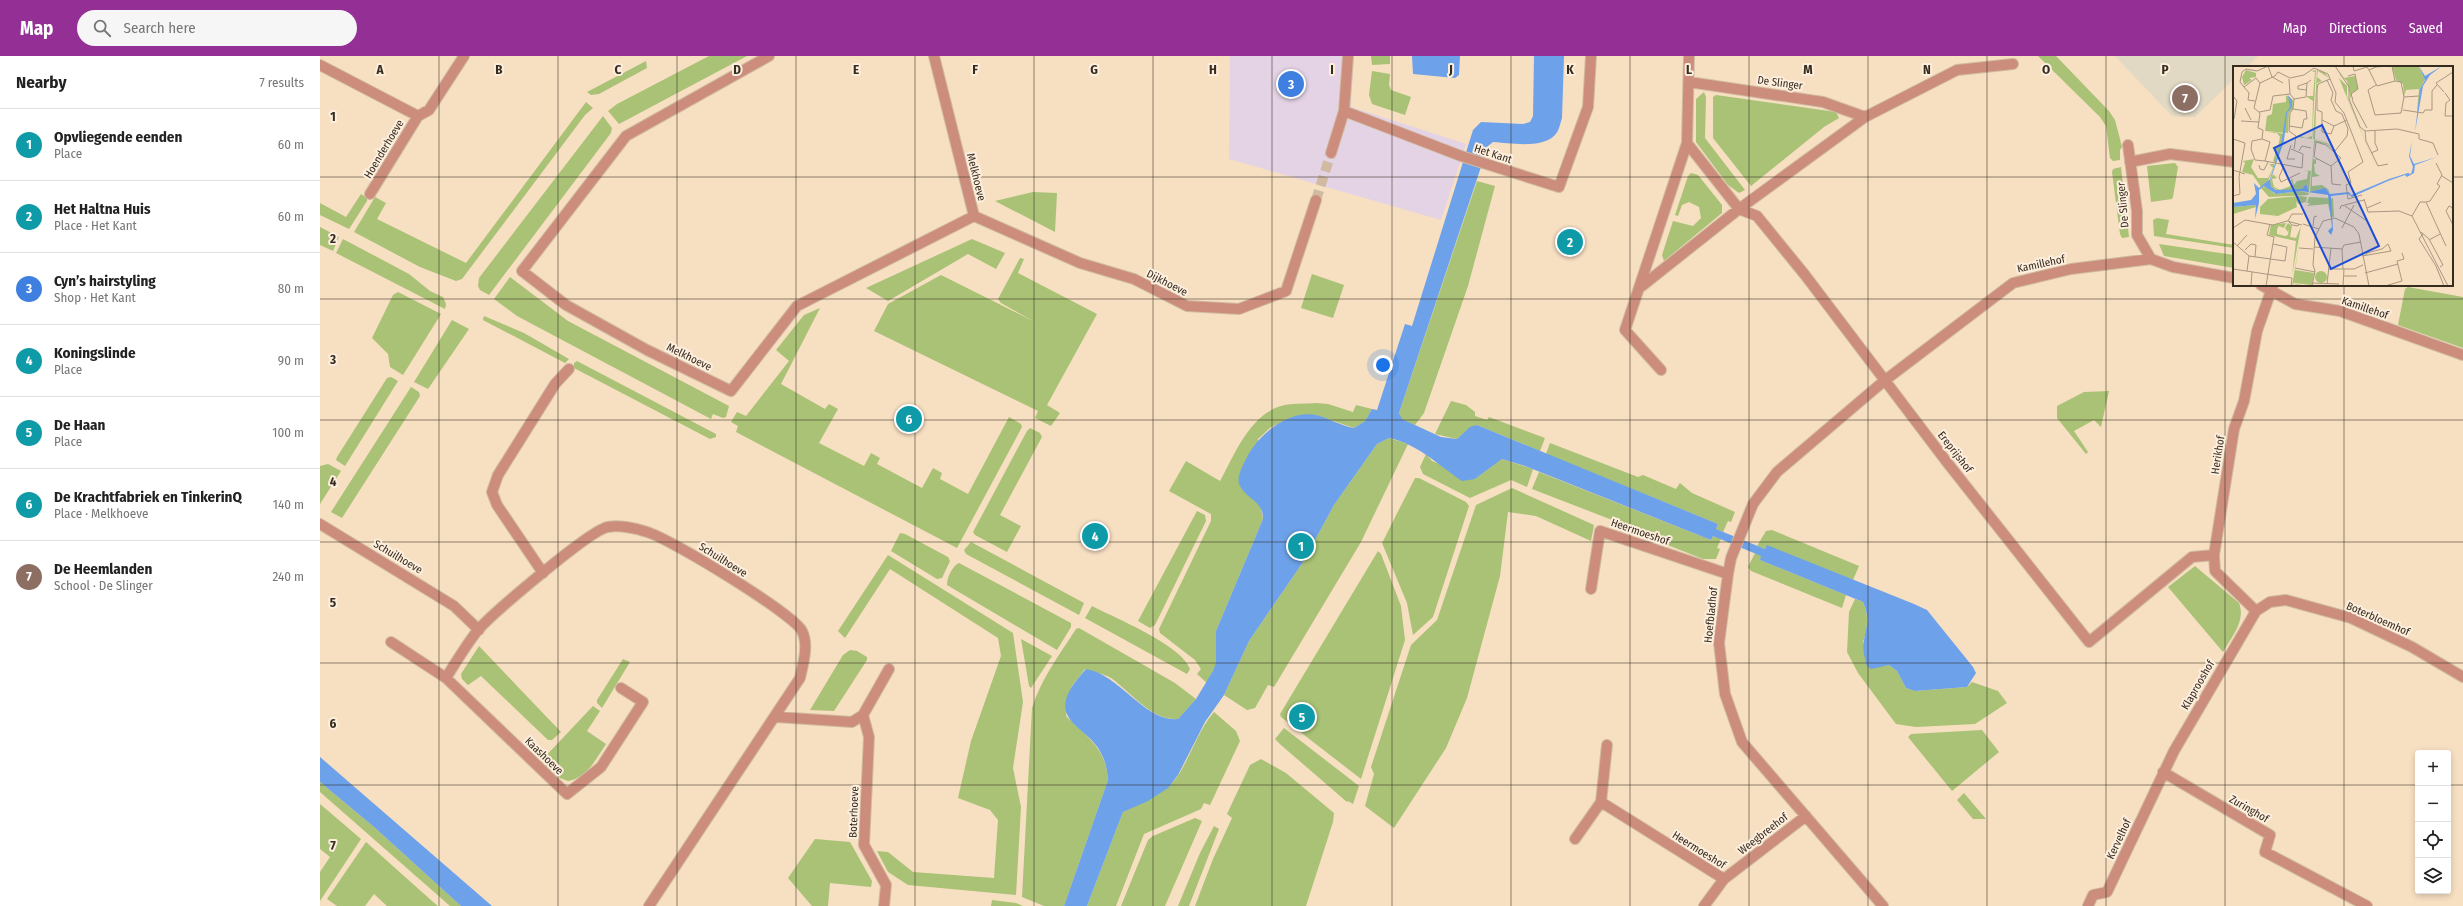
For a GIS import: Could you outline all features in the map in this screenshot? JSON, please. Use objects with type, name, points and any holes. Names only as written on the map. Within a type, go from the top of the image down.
[{"type":"street","name":"Hoenderhoeve","points":[[370,194],[418,116],[429,110],[464,56]]},
{"type":"street","name":"Melkhoeve","points":[[769,56],[626,136],[522,271],[566,305],[648,350],[731,391],[797,306],[974,216],[934,56]]},
{"type":"street","points":[[1331,153],[1344,111],[1348,56]]},
{"type":"street","name":"Het Kant","points":[[1344,111],[1461,156],[1559,187],[1588,107],[1591,56]]},
{"type":"street","points":[[1661,370],[1626,330],[1642,286],[1687,143],[1690,56]]},
{"type":"street","points":[[1642,286],[1739,209],[1865,117],[1957,70],[2013,64]]},
{"type":"street","name":"Hoenderhoeve","points":[[320,65],[418,116]]},
{"type":"street","name":"De Slinger","points":[[1689,82],[1823,102],[1865,117]]},
{"type":"street","points":[[1687,143],[1739,209]]},
{"type":"street","name":"De Slinger","points":[[2128,145],[2137,211],[2137,235],[2151,259]]},
{"type":"street","points":[[2130,162],[2170,154],[2233,162]]},
{"type":"street","name":"Dijkhoeve","points":[[974,216],[1080,263],[1134,279],[1187,306],[1239,309],[1286,291],[1316,200]]},
{"type":"street","name":"Ereprijshof","points":[[1739,209],[1757,216],[1805,275],[1884,381],[2089,642],[2192,557],[2214,555]]},
{"type":"street","name":"Kamillehof","points":[[1884,381],[2013,282],[2071,270],[2151,259],[2173,267],[2233,278]]},
{"type":"street","name":"Kamillehof","points":[[2273,288],[2295,304],[2340,311],[2463,355]]},
{"type":"street","name":"Herikhof","points":[[2256,612],[2216,571],[2214,555],[2234,429],[2244,401],[2257,331],[2273,288]]},
{"type":"street","points":[[543,572],[497,505],[492,492],[498,475],[555,384],[569,369]]},
{"type":"street","name":"Hoefbladhof","points":[[1883,906],[1742,742],[1725,694],[1719,643],[1731,558],[1753,504],[1777,472],[1884,381]]},
{"type":"street","name":"Schuilhoeve","points":[[320,524],[454,606],[479,630]]},
{"type":"street","name":"Schuilhoeve","points":[[446,678],[479,630],[543,572],[592,534],[607,526],[648,532],[695,556],[785,614],[802,630],[806,651],[800,678],[777,717],[654,904]]},
{"type":"street","name":"Heermoeshof","points":[[1591,589],[1600,531],[1728,574]]},
{"type":"street","name":"Boterbloemhof","points":[[2256,612],[2270,602],[2286,600],[2351,618],[2412,647],[2463,677]]},
{"type":"street","name":"Klaprooshof","points":[[2163,772],[2256,612]]},
{"type":"street","name":"Kaashoeve","points":[[391,642],[446,678],[567,794],[601,767],[643,702],[621,688]]},
{"type":"street","points":[[777,717],[852,722],[863,715],[889,669]]},
{"type":"street","name":"Boterhoeve","points":[[863,715],[869,737],[864,845],[886,885],[884,906]]},
{"type":"street","points":[[1575,838],[1601,802],[1606,745]]},
{"type":"street","name":"Kervelhof","points":[[2088,906],[2093,895],[2107,892],[2163,772]]},
{"type":"street","name":"Zuringhof","points":[[2163,772],[2270,835],[2265,852],[2367,906]]},
{"type":"street","name":"Heermoeshof","points":[[1601,802],[1724,879]]},
{"type":"street","name":"Weegbreehof","points":[[1704,906],[1724,879],[1806,816]]},
{"type":"shaded area","points":[[1230,56],[1354,56],[1351,107],[1466,144],[1441,220],[1229,159]]},
{"type":"shaded area","points":[[2115,56],[2258,56],[2248,66],[2233,66],[2233,80],[2195,117],[2172,116]]},
{"type":"green space","points":[[709,56],[747,56],[619,124],[608,111],[617,104]]},
{"type":"green space","points":[[1371,56],[1390,56],[1390,64],[1372,65]]},
{"type":"green space","points":[[2038,56],[2056,56],[2109,111],[2115,120],[2122,147],[2120,150],[2120,160],[2113,161],[2110,158],[2106,126],[2100,117]]},
{"type":"green space","points":[[646,61],[647,68],[599,94],[591,95],[587,92]]},
{"type":"green space","points":[[1372,71],[1390,74],[1389,85],[1391,90],[1411,97],[1405,115],[1372,104],[1369,95]]},
{"type":"green space","points":[[1704,92],[1706,97],[1705,138],[1745,190],[1739,193],[1728,185],[1696,142],[1696,99]]},
{"type":"green space","points":[[1716,95],[1836,112],[1839,118],[1824,127],[1751,186],[1713,138],[1713,97]]},
{"type":"green space","points":[[586,102],[593,108],[585,115],[462,279],[456,281],[420,267],[354,232],[375,197],[386,203],[377,219],[466,263]]},
{"type":"green space","points":[[603,116],[612,128],[611,133],[489,295],[480,290],[478,286],[479,278]]},
{"type":"green space","points":[[2175,163],[2178,167],[2172,199],[2151,202],[2147,166]]},
{"type":"green space","points":[[2121,167],[2129,237],[2122,238],[2120,234],[2112,172],[2113,169]]},
{"type":"green space","points":[[1691,173],[1698,175],[1722,205],[1722,213],[1664,261],[1662,255],[1673,221],[1693,226],[1701,218],[1699,207],[1689,202],[1682,205],[1678,216],[1675,215],[1688,176]]},
{"type":"green space","points":[[1477,181],[1495,186],[1468,286],[1424,413],[1415,425],[1401,419],[1399,413]]},
{"type":"green space","points":[[1033,192],[1057,193],[1055,232],[995,201]]},
{"type":"green space","points":[[361,194],[367,198],[367,201],[349,229],[320,215],[320,203],[346,217]]},
{"type":"green space","points":[[2157,218],[2169,220],[2166,234],[2233,245],[2233,248],[2154,236],[2153,220]]},
{"type":"green space","points":[[320,227],[339,237],[333,251],[320,245]]},
{"type":"green space","points":[[343,239],[409,274],[430,291],[443,297],[446,304],[445,309],[336,253]]},
{"type":"green space","points":[[972,239],[1005,253],[996,269],[968,254],[888,301],[866,288]]},
{"type":"green space","points":[[2159,244],[2233,255],[2233,268],[2164,256]]},
{"type":"green space","points":[[1020,258],[1024,259],[1018,273],[1097,314],[1047,405],[1060,413],[1051,426],[1035,418],[1038,411],[874,331],[888,304],[941,275],[1035,322],[1001,303],[998,299]]},
{"type":"green space","points":[[1312,274],[1344,285],[1333,318],[1301,308]]},
{"type":"green space","points":[[510,277],[568,321],[729,406],[726,417],[723,418],[713,414],[711,419],[517,316],[494,299]]},
{"type":"green space","points":[[2408,287],[2463,297],[2463,348],[2398,325],[2405,289]]},
{"type":"green space","points":[[398,292],[441,314],[403,375],[390,367],[388,354],[372,338],[393,295]]},
{"type":"green space","points":[[820,308],[781,384],[825,409],[829,404],[838,409],[819,443],[864,466],[871,453],[880,458],[877,464],[922,488],[933,468],[942,473],[940,479],[968,494],[1009,417],[1021,424],[1022,427],[957,548],[736,432],[738,426],[731,422],[737,412],[746,416],[789,361],[776,350],[804,315]]},
{"type":"green space","points":[[484,316],[524,333],[569,359],[565,363],[483,320]]},
{"type":"green space","points":[[452,320],[469,329],[428,389],[414,382]]},
{"type":"green space","points":[[577,361],[716,434],[716,437],[710,439],[574,368],[574,363]]},
{"type":"green space","points":[[391,377],[398,381],[345,466],[336,460],[337,457],[387,378]]},
{"type":"green space","points":[[411,387],[419,392],[420,396],[342,518],[331,512]]},
{"type":"green space","points":[[2109,391],[2101,427],[2094,420],[2074,431],[2088,452],[2086,454],[2057,418],[2057,406],[2084,392]]},
{"type":"green space","points":[[1451,401],[1466,405],[1475,412],[1475,416],[1487,420],[1489,417],[1545,438],[1540,451],[1477,425],[1457,439],[1435,434]]},
{"type":"green space","points":[[1316,403],[1328,404],[1353,412],[1356,405],[1372,409],[1365,421],[1354,428],[1316,415],[1281,422],[1270,428],[1258,439],[1260,504],[1263,519],[1216,631],[1217,663],[1207,683],[1197,674],[1201,669],[1195,660],[1160,633],[1159,629],[1211,521],[1211,514],[1169,491],[1186,461],[1220,481],[1237,448],[1262,416],[1273,409],[1285,405]]},
{"type":"green space","points":[[1030,428],[1040,433],[1042,437],[1000,515],[1021,526],[1007,552],[975,535],[973,532]]},
{"type":"green space","points":[[1389,438],[1408,444],[1361,542],[1274,687],[1268,685],[1255,708],[1247,710],[1224,695],[1249,641],[1303,562],[1334,505],[1377,444]]},
{"type":"green space","points":[[1550,443],[1638,477],[1643,475],[1676,489],[1680,483],[1692,493],[1735,512],[1731,522],[1728,521],[1723,532],[1716,529],[1718,524],[1546,454]]},
{"type":"green space","points":[[1426,454],[1432,461],[1475,479],[1502,459],[1533,469],[1527,487],[1511,480],[1470,498],[1423,474],[1420,467]]},
{"type":"green space","points":[[328,464],[341,471],[320,504],[320,466]]},
{"type":"green space","points":[[1539,472],[1711,540],[1713,536],[1721,539],[1717,548],[1720,549],[1716,559],[1703,559],[1637,533],[1638,530],[1532,489]]},
{"type":"green space","points":[[1415,478],[1419,478],[1466,502],[1469,506],[1433,617],[1413,635],[1407,603],[1382,543]]},
{"type":"green space","points":[[1512,488],[1594,525],[1591,541],[1536,516],[1508,512],[1500,576],[1467,698],[1446,748],[1394,828],[1365,806],[1374,774],[1371,767],[1411,645],[1437,620],[1476,505]]},
{"type":"green space","points":[[1197,511],[1205,515],[1206,521],[1155,625],[1150,628],[1138,621]]},
{"type":"green space","points":[[1772,530],[1859,566],[1853,580],[1767,546],[1765,549],[1757,546],[1766,531]]},
{"type":"green space","points":[[900,533],[905,534],[948,557],[950,561],[942,578],[937,579],[891,551]]},
{"type":"green space","points":[[971,542],[1084,603],[1079,615],[966,554],[964,550]]},
{"type":"green space","points":[[1378,551],[1381,554],[1401,606],[1405,640],[1361,779],[1281,717],[1280,714]]},
{"type":"green space","points":[[1755,553],[1762,556],[1760,560],[1846,595],[1842,608],[1751,571],[1748,567]]},
{"type":"green space","points":[[888,555],[1013,633],[1023,702],[1013,768],[1021,807],[1016,895],[908,885],[888,872],[877,851],[888,852],[913,872],[994,878],[998,820],[990,810],[958,798],[971,741],[1001,656],[998,638],[890,569],[845,638],[838,631]]},
{"type":"green space","points":[[959,563],[1071,623],[1071,627],[1057,650],[947,585],[950,572]]},
{"type":"green space","points":[[2195,566],[2239,603],[2241,616],[2234,634],[2223,652],[2168,587]]},
{"type":"green space","points":[[1855,599],[1863,602],[1865,608],[1867,622],[1863,642],[1875,667],[1889,665],[1897,671],[1906,688],[1915,691],[1967,687],[1972,682],[1998,691],[2007,703],[1975,724],[1916,727],[1896,724],[1858,673],[1847,652],[1849,612]]},
{"type":"green space","points":[[1092,606],[1147,633],[1175,651],[1190,669],[1187,674],[1085,618]]},
{"type":"green space","points":[[1079,628],[1175,683],[1196,699],[1178,719],[1160,716],[1151,711],[1119,684],[1102,674],[1085,669],[1072,686],[1066,716],[1088,737],[1099,751],[1104,759],[1108,780],[1064,906],[1044,906],[1022,897],[1032,708],[1040,687],[1051,667],[1076,629]]},
{"type":"green space","points":[[1021,639],[1052,656],[1031,688],[1029,686]]},
{"type":"green space","points":[[479,646],[561,732],[552,740],[548,740],[481,676],[468,685],[462,679],[461,674]]},
{"type":"green space","points":[[850,650],[857,651],[867,657],[867,660],[834,711],[810,710],[843,655]]},
{"type":"green space","points":[[623,659],[630,662],[602,708],[597,703],[597,700]]},
{"type":"green space","points":[[593,706],[600,711],[587,731],[606,744],[595,762],[581,776],[568,781],[560,778],[541,761]]},
{"type":"green space","points":[[1214,712],[1236,731],[1240,741],[1210,805],[1204,803],[1201,809],[1144,834],[1116,906],[1087,906],[1123,812],[1161,792],[1174,781],[1184,766],[1199,734]]},
{"type":"green space","points":[[1284,728],[1359,786],[1353,804],[1348,801],[1347,802],[1275,739]]},
{"type":"green space","points":[[1982,730],[1999,752],[1952,791],[1908,737],[1911,734]]},
{"type":"green space","points":[[1261,759],[1286,773],[1334,813],[1333,822],[1306,906],[1195,906],[1213,859],[1232,818],[1227,814],[1250,765]]},
{"type":"green space","points":[[320,782],[374,827],[461,906],[450,906],[320,792]]},
{"type":"green space","points":[[1964,793],[1986,819],[1973,819],[1957,800]]},
{"type":"green space","points":[[320,804],[361,839],[320,901],[320,872],[330,857],[320,849]]},
{"type":"green space","points":[[1195,818],[1202,821],[1165,906],[1121,906],[1148,840],[1153,836]]},
{"type":"green space","points":[[1214,826],[1219,829],[1189,906],[1178,906],[1200,853]]},
{"type":"green space","points":[[815,839],[850,842],[872,881],[871,887],[830,883],[828,906],[812,906],[788,878]]},
{"type":"green space","points":[[366,842],[438,906],[387,906],[374,894],[365,906],[337,906],[327,899]]},
{"type":"green space","points":[[992,900],[1016,903],[1023,906],[991,906]]},
{"type":"water","points":[[1412,56],[1460,56],[1459,75],[1455,78],[1413,74]]},
{"type":"water","points":[[1534,56],[1564,56],[1562,118],[1558,132],[1549,139],[1534,144],[1493,142],[1488,146],[1399,413],[1402,419],[1441,437],[1457,439],[1470,427],[1477,425],[1718,524],[1716,529],[1765,549],[1767,545],[1914,604],[1927,610],[1973,667],[1976,673],[1967,687],[1915,691],[1906,688],[1897,671],[1889,665],[1871,669],[1867,666],[1863,643],[1867,625],[1867,617],[1863,602],[1760,560],[1761,556],[1713,536],[1711,540],[1525,466],[1502,459],[1475,479],[1462,481],[1419,450],[1389,438],[1377,444],[1334,505],[1303,562],[1249,641],[1224,695],[1205,722],[1178,775],[1168,788],[1148,801],[1123,812],[1087,906],[1064,906],[1108,780],[1105,764],[1098,748],[1093,741],[1069,718],[1065,703],[1068,694],[1086,669],[1099,673],[1122,688],[1143,706],[1166,718],[1178,719],[1196,699],[1213,671],[1216,663],[1216,631],[1263,519],[1258,504],[1243,491],[1240,486],[1240,471],[1247,457],[1252,448],[1267,432],[1285,420],[1295,416],[1305,414],[1316,415],[1344,426],[1354,428],[1365,421],[1372,409],[1377,410],[1405,324],[1412,326],[1473,130],[1481,122],[1523,124],[1530,122],[1533,116]]},
{"type":"water","points":[[320,757],[492,906],[461,906],[374,827],[320,782]]},
{"type":"tunnel","points":[[1316,200],[1331,153]]},
{"type":"place","name":"Cyn’s hairstyling","points":[[1291,84]]},
{"type":"place","name":"De Heemlanden","points":[[2185,98]]},
{"type":"place","name":"Het Haltna Huis","points":[[1570,242]]},
{"type":"place","name":"De Krachtfabriek en TinkerinQ","points":[[909,419]]},
{"type":"place","name":"Koningslinde","points":[[1095,536]]},
{"type":"place","name":"Opvliegende eenden","points":[[1301,546]]},
{"type":"place","name":"De Haan","points":[[1302,717]]}]
